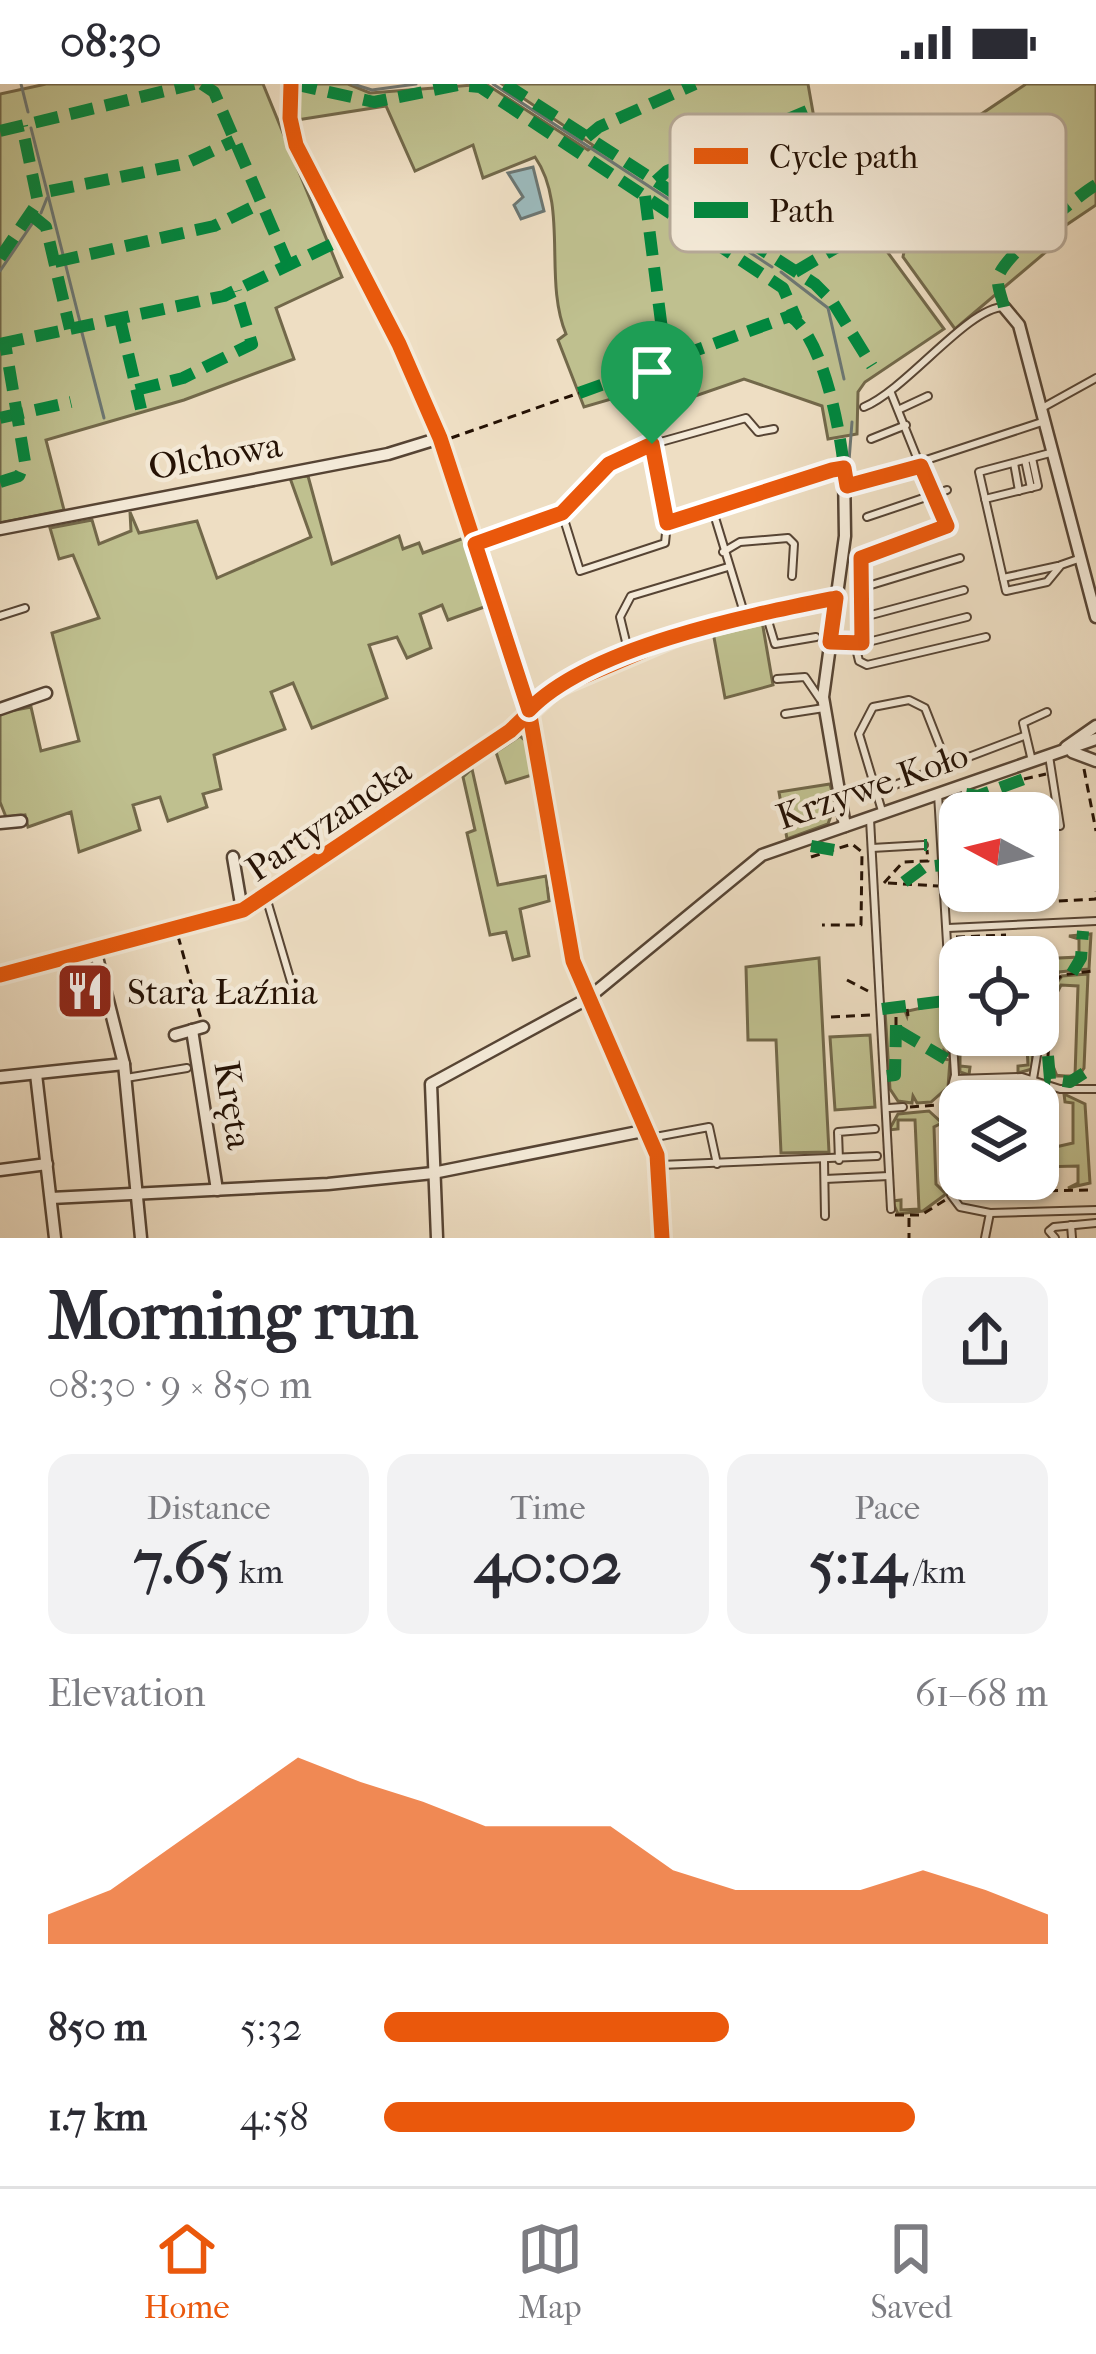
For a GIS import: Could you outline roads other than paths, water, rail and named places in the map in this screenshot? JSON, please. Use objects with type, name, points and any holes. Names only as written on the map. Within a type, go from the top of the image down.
[{"type":"street","points":[[291,84],[296,145],[399,344],[440,440],[529,710],[562,922],[587,999],[660,1165],[662,1238]]},
{"type":"street","points":[[1004,307],[1018,325],[1081,558],[1091,579],[1096,617]]},
{"type":"street","name":"Olchowa","points":[[0,529],[440,440]]},
{"type":"street","points":[[844,468],[847,486],[824,704],[845,826]]},
{"type":"street","name":"Partyzancka","points":[[0,975],[96,953],[242,910],[510,730],[554,689],[629,654],[745,616],[836,598]]},
{"type":"street","points":[[0,709],[46,693]]},
{"type":"street","name":"Krzywe Koło","points":[[1051,755],[1096,726]]},
{"type":"street","name":"Krzywe Koło","points":[[437,1238],[431,1084],[587,999],[762,855],[1096,739]]},
{"type":"street","points":[[1069,751],[1090,762]]},
{"type":"street","points":[[0,823],[21,821]]},
{"type":"street","points":[[233,857],[242,910]]},
{"type":"street","points":[[96,953],[124,1064],[141,1238]]},
{"type":"street","name":"Kręta","points":[[175,1035],[198,1028],[217,1190]]},
{"type":"street","points":[[0,1077],[124,1064]]},
{"type":"street","points":[[36,1074],[55,1238]]},
{"type":"street","points":[[51,1198],[433,1173],[646,1135]]},
{"type":"street","points":[[0,1170],[47,1164]]},
{"type":"lane","points":[[864,406],[891,393],[989,309],[1004,307]]},
{"type":"lane","points":[[847,486],[921,466],[1044,415],[1096,378]]},
{"type":"lane","points":[[891,393],[950,525],[861,558],[859,661],[867,665],[986,637]]},
{"type":"lane","points":[[900,409],[928,396]]},
{"type":"lane","points":[[475,544],[562,513],[616,458],[746,418],[758,431],[774,429]]},
{"type":"lane","points":[[871,439],[906,425]]},
{"type":"lane","points":[[562,513],[583,572],[662,545],[667,523],[654,444]]},
{"type":"lane","points":[[1053,452],[979,472],[1006,591],[1047,582],[1061,565]]},
{"type":"lane","points":[[985,499],[1038,486],[1028,459]]},
{"type":"lane","points":[[1014,463],[1019,490]]},
{"type":"lane","points":[[667,523],[844,468]]},
{"type":"lane","points":[[867,517],[947,490]]},
{"type":"lane","points":[[712,511],[745,616]]},
{"type":"lane","points":[[723,552],[740,542],[788,538],[794,544],[793,576]]},
{"type":"lane","points":[[858,589],[960,558]]},
{"type":"lane","points":[[1003,578],[1081,558]]},
{"type":"lane","points":[[629,654],[620,617],[631,596],[728,566]]},
{"type":"lane","points":[[860,618],[964,590]]},
{"type":"lane","points":[[0,616],[25,608]]},
{"type":"lane","points":[[766,612],[775,644],[816,637]]},
{"type":"lane","points":[[830,642],[858,643],[967,617]]},
{"type":"lane","points":[[777,679],[805,676],[824,704],[784,714]]},
{"type":"lane","points":[[884,814],[859,734],[864,716],[881,703],[909,700],[925,708],[947,764]]},
{"type":"lane","points":[[1032,761],[1024,720],[1047,712]]},
{"type":"lane","points":[[875,793],[1024,736]]},
{"type":"lane","points":[[1051,755],[1060,826]]},
{"type":"lane","points":[[964,785],[966,792]]},
{"type":"lane","points":[[938,794],[955,1079],[942,1105],[951,1194],[960,1207],[990,1213],[1096,1210]]},
{"type":"lane","points":[[870,819],[879,884],[891,1209]]},
{"type":"lane","points":[[872,848],[924,845]]},
{"type":"lane","points":[[266,897],[292,985]]},
{"type":"lane","points":[[948,933],[1096,921]]},
{"type":"lane","points":[[1033,1079],[1045,1056]]},
{"type":"lane","points":[[126,1078],[187,1068]]},
{"type":"lane","points":[[955,1079],[1033,1079],[1060,1089],[1096,1089]]},
{"type":"lane","points":[[889,1108],[903,1107]]},
{"type":"lane","points":[[646,1135],[709,1127],[717,1164]]},
{"type":"lane","points":[[839,1160],[838,1132],[875,1130]]},
{"type":"lane","points":[[660,1165],[877,1156]]},
{"type":"lane","points":[[824,1161],[825,1216]]},
{"type":"lane","points":[[825,1179],[889,1176]]},
{"type":"lane","points":[[985,1238],[990,1213]]},
{"type":"lane","points":[[1054,1238],[1052,1228],[1096,1222]]},
{"type":"lane","points":[[1071,1225],[1072,1238]]},
{"type":"water","points":[[533,167],[544,211],[521,219],[514,205],[523,197],[508,173]]},
{"type":"waterway","points":[[21,84],[28,112]]},
{"type":"waterway","points":[[353,84],[372,90],[416,84]]},
{"type":"waterway","points":[[493,84],[670,200]]},
{"type":"waterway","points":[[31,128],[80,322]]},
{"type":"waterway","points":[[41,213],[47,198]]},
{"type":"waterway","points":[[0,271],[34,221]]},
{"type":"waterway","points":[[749,252],[772,267]]},
{"type":"waterway","points":[[781,272],[828,308],[844,379]]},
{"type":"waterway","points":[[81,329],[104,418]]},
{"type":"waterway","points":[[849,461],[852,422]]},
{"type":"place","name":"Stara Łaźnia","points":[[85,991]]}]
